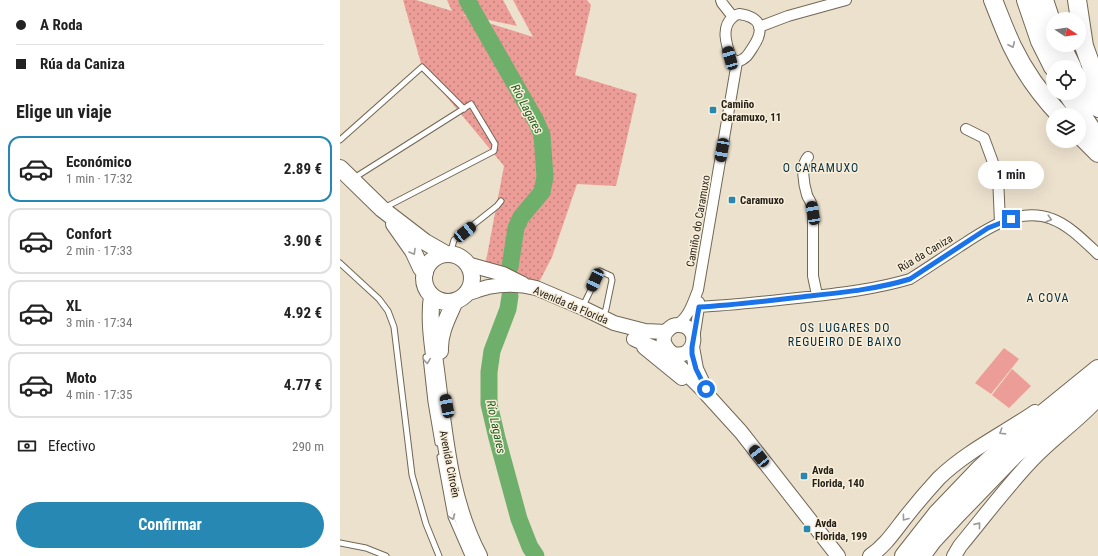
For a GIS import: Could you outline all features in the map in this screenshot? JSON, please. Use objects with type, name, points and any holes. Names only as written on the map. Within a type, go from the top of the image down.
[{"type":"highway","points":[[993,0],[1019,60],[1053,108]]},
{"type":"highway","points":[[1026,0],[1040,41],[1050,60]]},
{"type":"highway","points":[[1044,0],[1048,12]]},
{"type":"highway","points":[[1077,0],[1084,46],[1098,85]]},
{"type":"highway","points":[[1086,90],[1098,108]]},
{"type":"highway","points":[[1072,100],[1098,139]]},
{"type":"highway","points":[[1086,141],[1098,153]]},
{"type":"highway","points":[[907,556],[1015,454],[1096,385]]},
{"type":"highway","points":[[904,556],[937,514],[981,468],[1013,438],[1096,385]]},
{"type":"highway","points":[[927,556],[1004,475],[1060,428],[1096,385]]},
{"type":"highway","points":[[921,556],[954,511]]},
{"type":"main road","points":[[346,174],[382,209],[425,242],[448,254],[463,259],[471,272],[472,280],[470,288],[461,298],[445,324],[440,343],[445,391],[467,505],[482,543],[489,556]]},
{"type":"main road","name":"Avenida Citroën","points":[[382,209],[413,251],[424,273],[446,451],[459,507],[472,543],[479,556]]},
{"type":"main road","points":[[424,273],[432,260],[439,256],[448,254]]},
{"type":"main road","name":"Avenida da Florida","points":[[467,264],[504,280],[536,288],[608,320],[645,331],[671,328]]},
{"type":"main road","name":"Avenida da Florida","points":[[461,298],[504,280]]},
{"type":"main road","points":[[429,310],[439,301],[447,302],[461,298]]},
{"type":"main road","name":"Avenida da Florida","points":[[608,320],[634,339],[696,390],[710,399]]},
{"type":"main road","points":[[682,325],[688,328],[692,333],[693,343],[687,353],[680,355],[672,354],[667,350],[664,344],[664,338],[671,328],[682,325]]},
{"type":"main road","name":"Avenida da Florida","points":[[634,339],[672,354],[677,364],[740,432],[836,554]]},
{"type":"main road","name":"Avenida da Florida","points":[[693,343],[692,354],[696,369],[710,399]]},
{"type":"main road","points":[[870,556],[888,541],[923,495],[940,477],[961,460],[1078,382],[1096,385],[1081,417],[1056,437],[1033,459],[999,498],[960,546],[954,556]]},
{"type":"main road","points":[[836,554],[850,556]]},
{"type":"street","points":[[721,0],[733,17]]},
{"type":"street","points":[[759,27],[788,16],[846,0]]},
{"type":"street","points":[[739,14],[753,17],[759,27],[760,34],[745,60],[737,62],[730,58],[725,31],[728,23],[733,17],[739,14]]},
{"type":"street","name":"Camiño do Caramuxo","points":[[671,328],[681,323],[688,314],[698,290],[737,62]]},
{"type":"street","points":[[966,129],[984,138],[998,176],[1000,223]]},
{"type":"street","points":[[808,158],[805,160],[804,174],[805,186],[813,213],[813,276],[817,296]]},
{"type":"street","name":"Rúa da Caniza","points":[[699,307],[817,296],[875,288],[910,279],[988,228],[1011,219],[1026,216],[1038,216],[1052,219],[1064,225],[1080,237],[1098,254]]},
{"type":"street","name":"Camiño do Caramuxo","points":[[693,343],[699,307],[698,290]]},
{"type":"lane","points":[[340,140],[422,67],[464,109]]},
{"type":"lane","points":[[346,174],[471,104],[496,144],[494,151],[382,209]]},
{"type":"lane","points":[[448,254],[454,240],[497,206],[501,201]]},
{"type":"lane","points":[[340,263],[380,299],[388,311],[394,327],[412,475],[426,524],[439,556]]},
{"type":"lane","points":[[583,308],[600,271],[611,276],[612,280],[606,309],[608,320]]},
{"type":"lane","points":[[426,351],[431,402],[451,517],[468,556]]},
{"type":"lane","points":[[340,544],[366,548],[386,556]]},
{"type":"shaded area","points":[[403,0],[416,0],[452,11],[447,0],[503,0],[517,26],[460,14],[533,37],[513,0],[587,0],[591,5],[575,75],[637,94],[616,186],[577,184],[552,257],[536,288],[486,261],[504,166],[422,67]]},
{"type":"shaded area","points":[[1004,348],[1019,359],[991,394],[975,383]]},
{"type":"shaded area","points":[[1012,369],[1031,386],[1009,408],[992,395]]},
{"type":"waterway","name":"Río Lagares","points":[[467,0],[536,121],[542,135],[545,177],[542,192],[521,217],[516,228],[510,267]]},
{"type":"waterway","name":"Río Lagares","points":[[510,296],[508,309],[492,351],[489,372],[489,404],[519,519],[530,547],[536,556]]},
{"type":"place","name":"Camiño Caramuxo, 11","points":[[713,110]]},
{"type":"place","name":"Caramuxo","points":[[732,200]]},
{"type":"place","name":"Avda Florida, 140","points":[[804,476]]},
{"type":"place","name":"Avda Florida, 199","points":[[807,529]]},
{"type":"district","name":"O CARAMUXO","points":[[821,168]]},
{"type":"district","name":"A COVA","points":[[1048,298]]},
{"type":"district","name":"OS LUGARES DO REGUEIRO DE BAIXO","points":[[845,335]]},
{"type":"route","points":[[706,389],[696,369],[692,354],[699,307],[845,292],[875,288],[896,283],[910,279],[988,228],[1011,219]]}]
